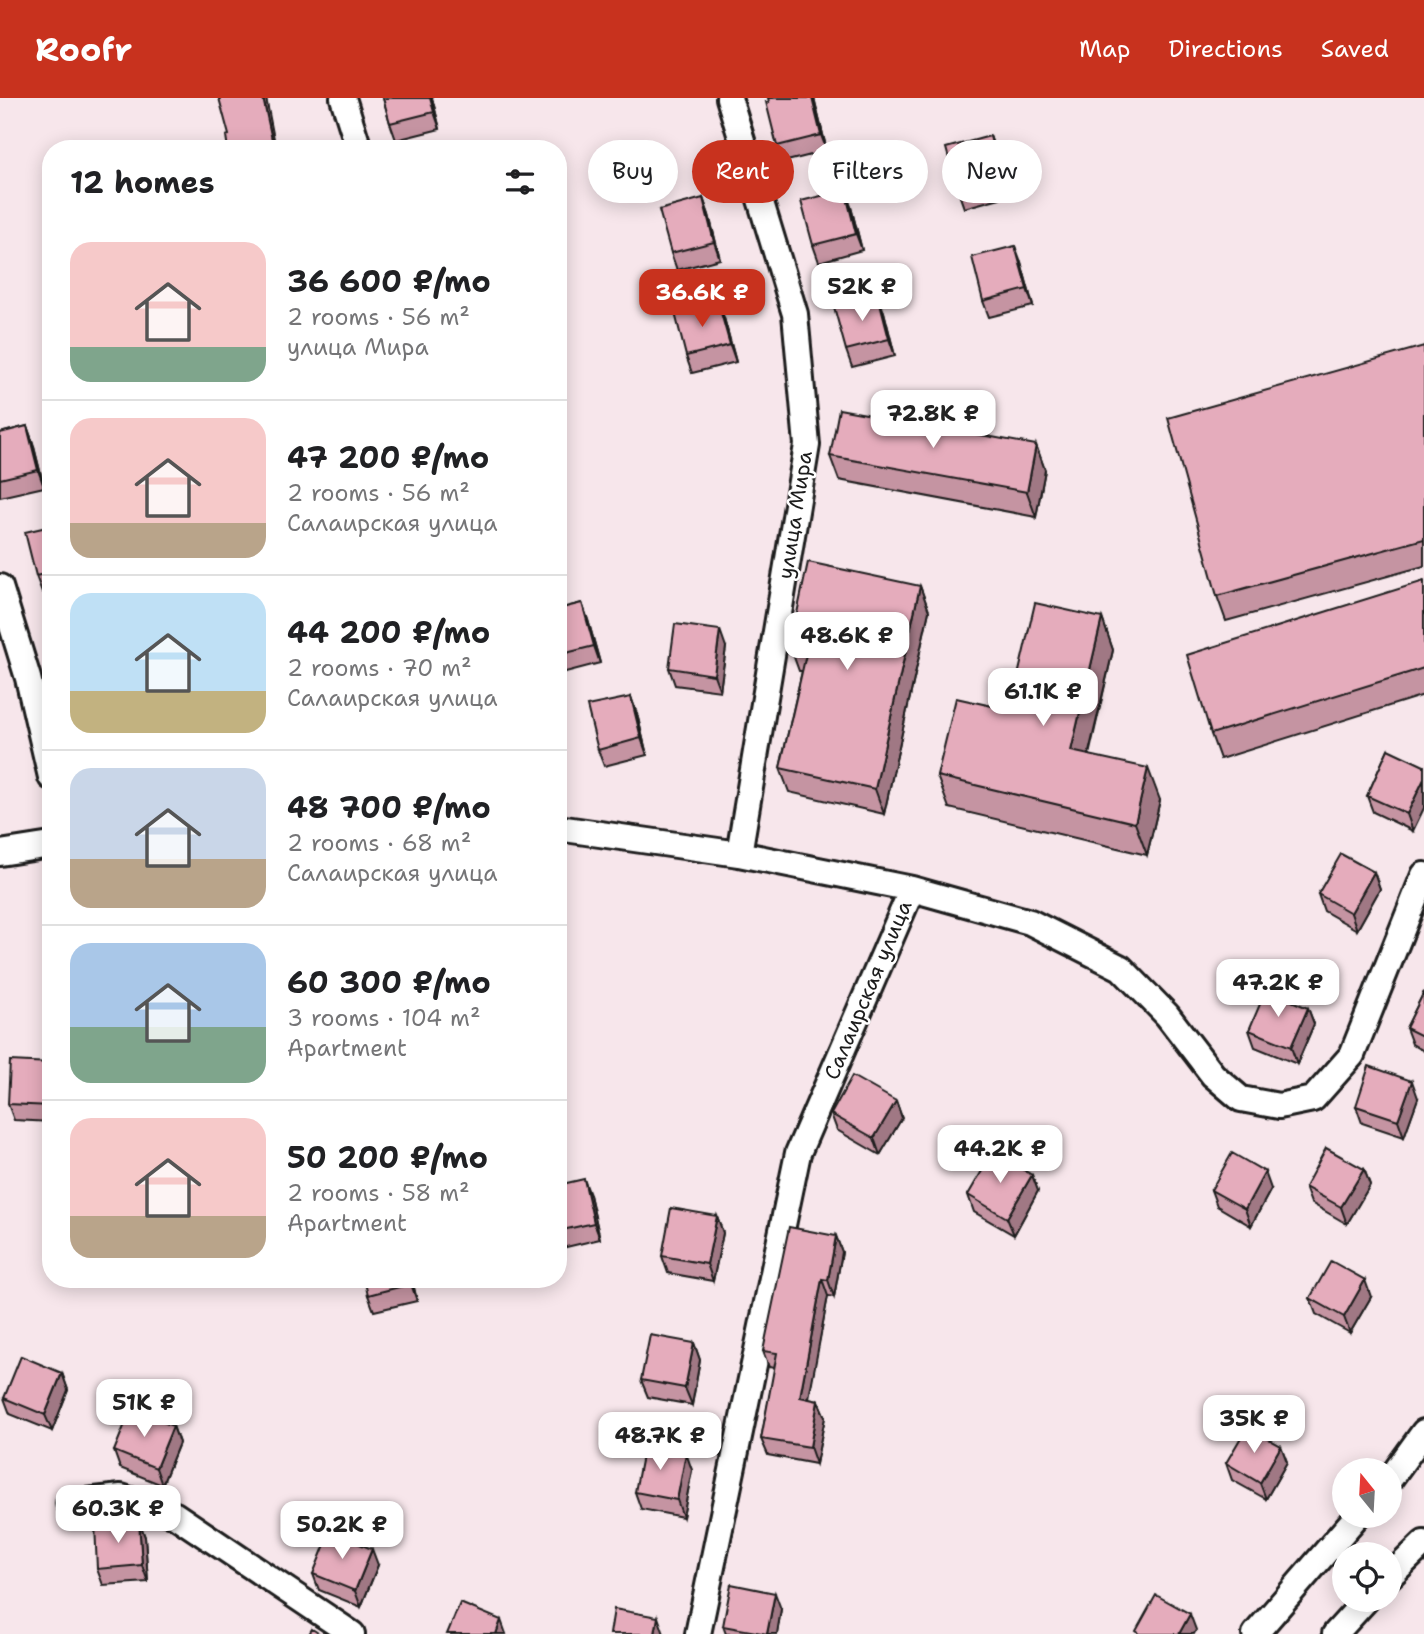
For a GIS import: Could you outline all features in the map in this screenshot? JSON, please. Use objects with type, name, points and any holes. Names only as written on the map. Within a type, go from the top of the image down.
[{"type":"street","points":[[343,98],[356,140]]},
{"type":"street","name":"улица Мира","points":[[729,98],[795,314],[807,445],[739,854]]},
{"type":"street","points":[[0,587],[28,678],[42,738]]},
{"type":"street","points":[[567,829],[739,854],[912,890]]},
{"type":"street","points":[[0,853],[42,846]]},
{"type":"street","name":"Салаирская улица","points":[[698,1634],[798,1153],[912,890],[1030,922],[1121,968],[1167,1015],[1213,1075],[1241,1099],[1279,1106],[1313,1099],[1352,1055],[1424,875]]},
{"type":"street","points":[[1402,1462],[1424,1432]]},
{"type":"street","points":[[69,1503],[121,1497],[175,1515],[352,1634]]},
{"type":"street","points":[[1255,1634],[1347,1528]]},
{"type":"street","points":[[1402,1564],[1424,1542]]},
{"type":"street","points":[[1335,1634],[1355,1612]]},
{"type":"building","points":[[219,98],[263,98],[272,140],[227,140],[226,136],[229,135]]},
{"type":"building","points":[[383,98],[430,98],[434,112],[390,123]]},
{"type":"building","points":[[768,98],[812,98],[821,135],[794,142],[776,140],[766,102],[769,102]]},
{"type":"building","points":[[990,136],[991,140],[975,140]]},
{"type":"building","points":[[692,201],[704,203],[714,242],[671,253],[659,210]]},
{"type":"building","points":[[801,201],[848,203],[856,234],[813,245]]},
{"type":"building","points":[[1015,246],[1027,289],[983,301],[972,257]]},
{"type":"building","points":[[878,296],[889,339],[846,350],[834,307]]},
{"type":"building","points":[[718,302],[730,345],[686,356],[675,313]]},
{"type":"building","points":[[1424,346],[1424,539],[1217,596],[1168,418]]},
{"type":"building","points":[[839,409],[1036,445],[1027,492],[830,456]]},
{"type":"building","points":[[27,426],[38,470],[0,479],[0,433]]},
{"type":"building","points":[[42,528],[42,574],[36,576],[25,532]]},
{"type":"building","points":[[808,562],[920,586],[875,789],[780,768],[807,650],[790,646]]},
{"type":"building","points":[[1424,581],[1424,668],[1211,734],[1187,655]]},
{"type":"building","points":[[582,603],[594,646],[567,653],[567,607]]},
{"type":"building","points":[[1035,603],[1102,618],[1071,751],[1148,768],[1135,823],[937,776],[956,698],[1010,710]]},
{"type":"building","points":[[675,624],[720,630],[714,675],[669,668]]},
{"type":"building","points":[[631,697],[641,738],[598,750],[587,706]]},
{"type":"building","points":[[1388,749],[1424,766],[1424,779],[1407,814],[1367,796]]},
{"type":"building","points":[[1341,854],[1374,872],[1351,913],[1318,894]]},
{"type":"building","points":[[1266,990],[1308,1008],[1291,1047],[1249,1030]]},
{"type":"building","points":[[1424,992],[1424,1037],[1406,1028]]},
{"type":"building","points":[[10,1061],[42,1063],[42,1106],[8,1104]]},
{"type":"building","points":[[1369,1066],[1412,1081],[1398,1120],[1356,1106]]},
{"type":"building","points":[[852,1076],[896,1101],[874,1138],[831,1114]]},
{"type":"building","points":[[1326,1148],[1364,1169],[1341,1207],[1305,1187]]},
{"type":"building","points":[[993,1152],[1032,1175],[1007,1218],[968,1195]]},
{"type":"building","points":[[1232,1153],[1265,1172],[1245,1209],[1211,1190]]},
{"type":"building","points":[[584,1179],[594,1223],[567,1229],[567,1183]]},
{"type":"building","points":[[671,1208],[717,1216],[707,1264],[662,1256]]},
{"type":"building","points":[[789,1227],[836,1236],[828,1280],[822,1279],[800,1397],[818,1401],[810,1447],[761,1439],[777,1353],[763,1351]]},
{"type":"building","points":[[1331,1261],[1365,1280],[1344,1317],[1310,1298]]},
{"type":"building","points":[[366,1288],[395,1288],[368,1295]]},
{"type":"building","points":[[650,1335],[694,1343],[685,1388],[641,1380]]},
{"type":"building","points":[[21,1356],[62,1373],[45,1415],[4,1398]]},
{"type":"building","points":[[131,1409],[173,1426],[156,1468],[114,1451]]},
{"type":"building","points":[[1247,1427],[1281,1446],[1260,1483],[1226,1463]]},
{"type":"building","points":[[644,1445],[686,1453],[677,1500],[635,1492]]},
{"type":"building","points":[[139,1521],[142,1565],[97,1569],[95,1524]]},
{"type":"building","points":[[330,1532],[372,1549],[355,1591],[313,1574]]},
{"type":"building","points":[[731,1584],[775,1593],[767,1634],[723,1626]]},
{"type":"building","points":[[1156,1595],[1190,1614],[1179,1634],[1140,1634],[1136,1631]]},
{"type":"building","points":[[460,1603],[501,1620],[496,1634],[447,1634]]},
{"type":"building","points":[[614,1609],[658,1617],[655,1634],[610,1634]]}]
